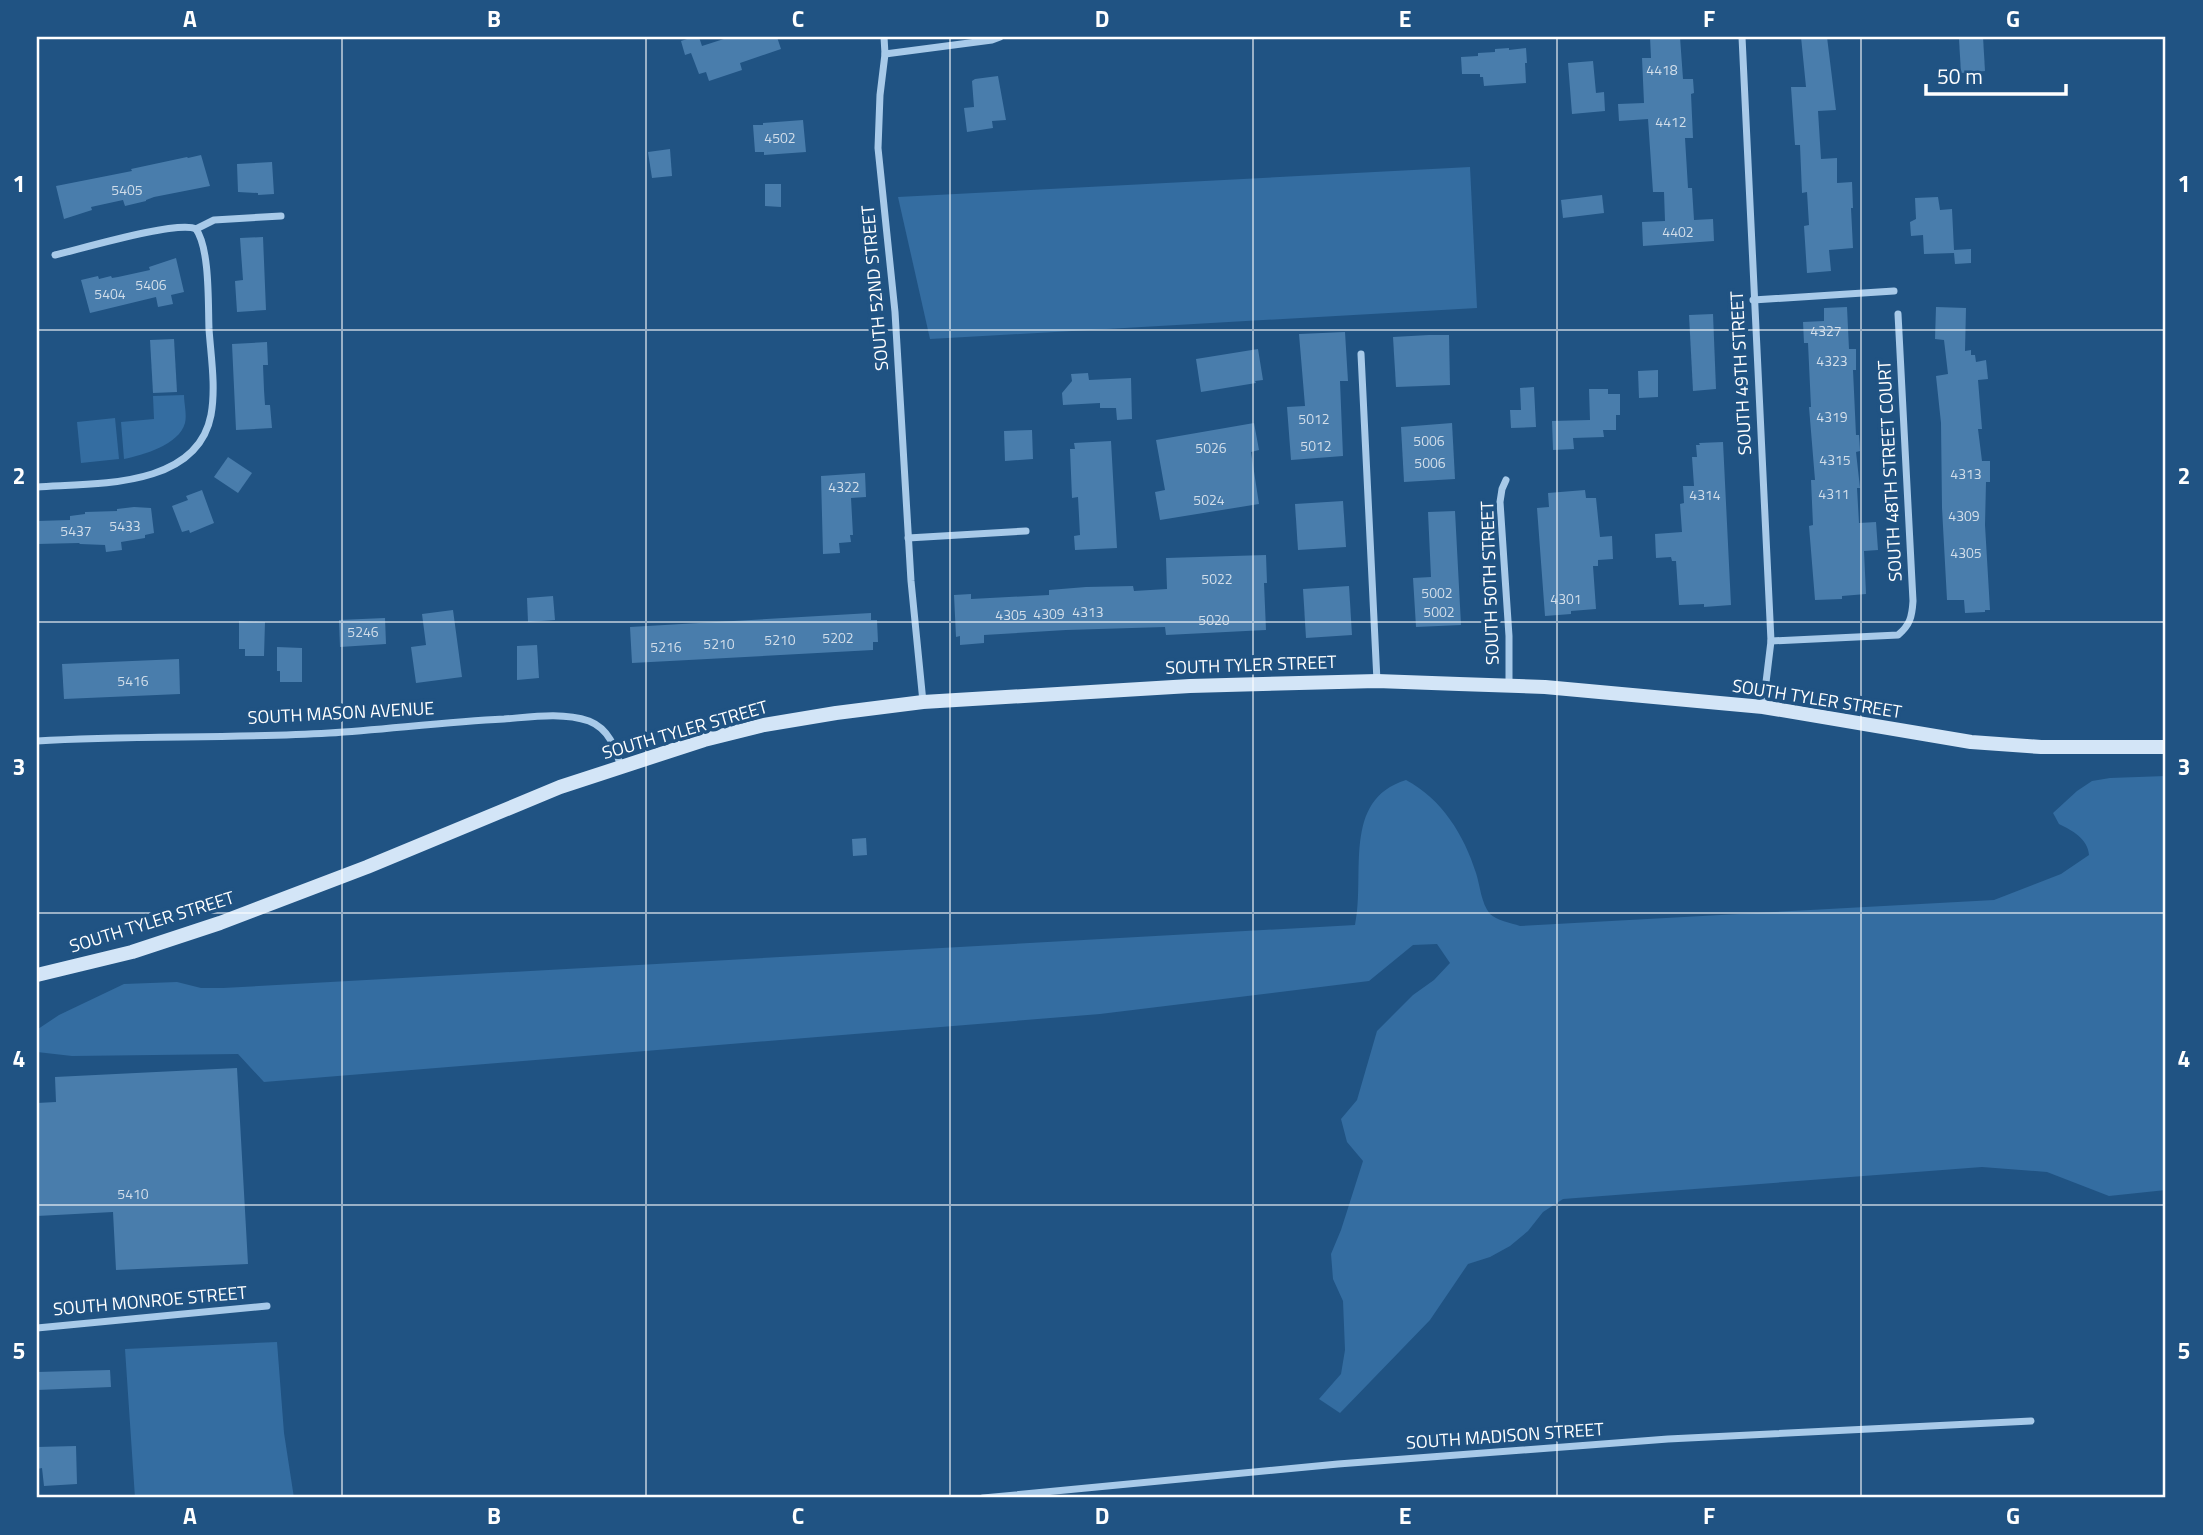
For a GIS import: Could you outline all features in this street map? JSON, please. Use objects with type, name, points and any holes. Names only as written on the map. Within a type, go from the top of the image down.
[{"type":"main road","name":"SOUTH TYLER STREET","points":[[37,975],[132,952],[220,923],[367,867],[560,788],[704,740],[764,725],[923,702],[1190,686],[1377,681],[1509,685],[1763,707],[1971,742],[2041,747],[2166,747]]},
{"type":"street","name":"SOUTH 52ND STREET","points":[[884,37],[878,148],[895,312],[908,538],[923,702]]},
{"type":"street","points":[[885,54],[1000,37]]},
{"type":"street","name":"SOUTH 49TH STREET","points":[[1742,37],[1772,641],[1763,707]]},
{"type":"street","points":[[197,229],[205,222],[214,220],[281,216]]},
{"type":"street","points":[[37,487],[112,482],[153,474],[181,461],[199,444],[211,416],[213,393],[204,250],[197,229],[188,226],[167,229],[55,255]]},
{"type":"street","points":[[1753,300],[1894,292]]},
{"type":"street","name":"SOUTH 48TH STREET COURT","points":[[1772,641],[1898,635],[1908,626],[1913,613],[1913,601],[1898,314]]},
{"type":"street","points":[[1361,354],[1377,681]]},
{"type":"street","name":"SOUTH 50TH STREET","points":[[1506,480],[1500,502],[1509,636],[1509,685]]},
{"type":"street","points":[[908,538],[1026,531]]},
{"type":"street","name":"SOUTH MASON AVENUE","points":[[37,741],[328,733],[466,721],[562,717],[580,719],[600,726],[608,735],[621,766]]},
{"type":"street","name":"SOUTH MONROE STREET","points":[[37,1328],[267,1306]]},
{"type":"street","name":"SOUTH MADISON STREET","points":[[983,1498],[1338,1464],[1668,1439],[2031,1421]]},
{"type":"shaded area","points":[[1470,167],[1477,308],[930,339],[898,197]]},
{"type":"shaded area","points":[[184,395],[185,423],[176,437],[159,448],[124,459],[121,422],[154,419],[153,396]]},
{"type":"shaded area","points":[[115,418],[119,459],[81,463],[77,422]]},
{"type":"shaded area","points":[[2166,776],[2166,1190],[2109,1196],[2047,1172],[1982,1167],[1563,1199],[1543,1212],[1528,1231],[1510,1246],[1490,1257],[1468,1264],[1430,1320],[1340,1413],[1319,1399],[1341,1374],[1345,1350],[1343,1301],[1333,1279],[1331,1254],[1363,1161],[1347,1142],[1341,1119],[1357,1100],[1377,1031],[1450,963],[1437,944],[1413,945],[1369,981],[1100,1014],[264,1082],[238,1054],[72,1056],[37,1052],[38,1029],[59,1015],[124,984],[177,982],[201,988],[223,988],[1355,925],[1360,841],[1364,821],[1372,804],[1386,790],[1406,780],[1430,797],[1450,819],[1471,859],[1490,914],[1520,926],[1994,900],[2061,874],[2089,855],[2086,844],[2074,832],[2059,824],[2053,813],[2077,791],[2092,781]]},
{"type":"shaded area","points":[[277,1342],[284,1433],[294,1498],[135,1498],[125,1349]]},
{"type":"building","points":[[699,37],[702,46],[730,37],[777,37],[781,49],[740,63],[742,70],[709,81],[706,72],[699,74],[691,53],[685,55],[681,41]]},
{"type":"building","points":[[1650,37],[1680,37],[1683,79],[1693,79],[1694,93],[1691,94],[1693,138],[1685,138],[1688,188],[1692,188],[1694,220],[1713,219],[1714,241],[1643,246],[1642,222],[1665,221],[1664,192],[1653,192],[1648,119],[1619,121],[1618,104],[1644,103],[1642,58],[1651,58]]},
{"type":"building","points":[[1801,37],[1827,37],[1836,110],[1818,111],[1821,159],[1837,158],[1837,183],[1852,182],[1853,208],[1853,248],[1829,250],[1831,271],[1807,273],[1804,226],[1809,225],[1807,192],[1802,193],[1800,145],[1795,145],[1791,87],[1806,87]]},
{"type":"building","points":[[1983,37],[1985,71],[1961,73],[1959,39]]},
{"type":"building","points":[[1526,48],[1526,83],[1484,86],[1480,74],[1462,74],[1461,57],[1478,56],[1478,53]]},
{"type":"building","points":[[1593,61],[1596,93],[1604,92],[1605,111],[1572,114],[1568,63]]},
{"type":"building","points":[[998,76],[1006,120],[992,121],[993,128],[967,132],[964,108],[974,107],[972,81]]},
{"type":"building","points":[[803,120],[806,152],[764,155],[764,152],[755,152],[753,125]]},
{"type":"building","points":[[670,149],[672,176],[652,178],[648,152]]},
{"type":"building","points":[[201,155],[210,186],[154,197],[125,206],[123,200],[91,207],[92,210],[64,219],[56,186]]},
{"type":"building","points":[[272,162],[274,194],[238,192],[237,164]]},
{"type":"building","points":[[765,184],[781,184],[781,207],[765,206]]},
{"type":"building","points":[[1602,195],[1604,213],[1563,218],[1561,200]]},
{"type":"building","points":[[1938,197],[1940,210],[1952,209],[1954,250],[1971,249],[1971,263],[1955,264],[1954,253],[1924,254],[1923,235],[1911,236],[1910,222],[1916,219],[1915,198]]},
{"type":"building","points":[[263,237],[266,310],[237,312],[235,281],[243,280],[240,238]]},
{"type":"building","points":[[176,258],[184,292],[171,295],[173,304],[158,307],[156,297],[90,313],[81,280],[98,276],[99,279],[112,278],[150,270],[149,267]]},
{"type":"building","points":[[1847,307],[1849,349],[1856,349],[1856,370],[1853,370],[1856,435],[1859,435],[1860,451],[1856,452],[1860,488],[1857,488],[1859,523],[1876,522],[1878,550],[1864,551],[1866,594],[1842,596],[1842,599],[1815,600],[1809,526],[1813,525],[1811,480],[1815,480],[1809,407],[1808,343],[1804,343],[1803,322],[1824,321],[1824,308]]},
{"type":"building","points":[[1936,307],[1966,308],[1965,351],[1971,350],[1976,362],[1986,360],[1988,379],[1978,380],[1982,429],[1978,429],[1982,461],[1990,461],[1990,482],[1986,482],[1985,525],[1990,610],[1985,612],[1965,613],[1964,600],[1947,600],[1941,423],[1936,376],[1948,374],[1944,340],[1935,339]]},
{"type":"building","points":[[1713,314],[1716,389],[1693,391],[1689,315]]},
{"type":"building","points":[[1345,332],[1348,381],[1340,381],[1343,456],[1291,460],[1287,407],[1305,406],[1299,334]]},
{"type":"building","points":[[1449,335],[1450,385],[1396,387],[1393,337]]},
{"type":"building","points":[[174,339],[177,392],[153,393],[150,340]]},
{"type":"building","points":[[267,342],[268,365],[263,365],[264,390],[265,405],[270,405],[272,428],[236,430],[232,344]]},
{"type":"building","points":[[1258,349],[1263,380],[1201,392],[1196,359]]},
{"type":"building","points":[[1658,370],[1658,397],[1639,398],[1638,371]]},
{"type":"building","points":[[1088,373],[1089,380],[1131,378],[1132,419],[1117,420],[1116,408],[1100,408],[1100,403],[1063,405],[1062,393],[1072,381],[1071,374]]},
{"type":"building","points":[[1534,387],[1536,427],[1511,428],[1510,410],[1521,410],[1520,388]]},
{"type":"building","points":[[1589,389],[1608,389],[1608,394],[1620,394],[1620,415],[1616,415],[1616,430],[1603,430],[1604,437],[1573,438],[1574,449],[1553,450],[1552,421],[1590,420]]},
{"type":"building","points":[[1254,423],[1259,450],[1251,452],[1259,504],[1160,520],[1155,492],[1165,490],[1156,440]]},
{"type":"building","points":[[1452,423],[1455,479],[1404,482],[1401,427]]},
{"type":"building","points":[[1032,430],[1033,459],[1005,461],[1004,431]]},
{"type":"building","points":[[1111,441],[1117,548],[1075,550],[1074,536],[1080,535],[1078,497],[1072,498],[1070,449],[1075,449],[1074,443]]},
{"type":"building","points":[[1723,442],[1731,605],[1679,605],[1676,561],[1672,561],[1671,557],[1656,558],[1655,534],[1682,532],[1680,504],[1684,503],[1683,486],[1694,486],[1692,457],[1697,457],[1696,445]]},
{"type":"building","points":[[228,457],[252,473],[238,493],[214,477]]},
{"type":"building","points":[[865,473],[866,497],[851,498],[851,542],[839,543],[840,553],[823,554],[821,476]]},
{"type":"building","points":[[202,490],[214,523],[190,533],[189,530],[182,532],[172,506],[188,500],[186,496]]},
{"type":"building","points":[[1585,490],[1586,498],[1596,498],[1600,537],[1612,536],[1613,559],[1598,560],[1598,566],[1593,566],[1596,609],[1545,616],[1537,508],[1549,507],[1548,493]]},
{"type":"building","points":[[1343,501],[1346,547],[1298,550],[1295,504]]},
{"type":"building","points":[[134,507],[151,508],[154,533],[145,535],[145,538],[121,542],[122,550],[106,552],[105,545],[79,543],[37,544],[37,521],[70,520],[70,516],[85,512],[117,511]]},
{"type":"building","points":[[1455,511],[1461,625],[1416,627],[1413,578],[1431,577],[1428,512]]},
{"type":"building","points":[[1266,555],[1266,630],[1166,635],[1165,627],[1066,630],[984,635],[984,643],[960,645],[960,636],[956,637],[954,595],[971,594],[971,599],[1049,595],[1049,590],[1086,587],[1133,586],[1134,591],[1167,589],[1166,558]]},
{"type":"building","points":[[1349,586],[1352,635],[1306,638],[1303,589]]},
{"type":"building","points":[[553,596],[555,620],[528,622],[527,598]]},
{"type":"building","points":[[453,610],[462,677],[416,683],[411,647],[426,645],[422,614]]},
{"type":"building","points":[[871,613],[871,620],[877,620],[878,642],[873,642],[873,650],[632,663],[630,627]]},
{"type":"building","points":[[385,618],[386,644],[340,647],[339,620]]},
{"type":"building","points":[[239,621],[265,622],[264,656],[245,656],[245,649],[239,649]]},
{"type":"building","points":[[537,645],[539,678],[517,680],[517,646]]},
{"type":"building","points":[[277,647],[302,648],[302,682],[280,682]]},
{"type":"building","points":[[179,659],[180,694],[64,699],[62,664]]},
{"type":"building","points":[[866,838],[867,855],[853,856],[852,839]]},
{"type":"building","points":[[237,1068],[248,1264],[116,1270],[113,1212],[37,1216],[37,1103],[56,1102],[55,1077]]},
{"type":"building","points":[[110,1370],[111,1387],[37,1390],[37,1372]]},
{"type":"building","points":[[76,1446],[77,1484],[44,1486],[42,1468],[37,1469],[37,1447]]}]
